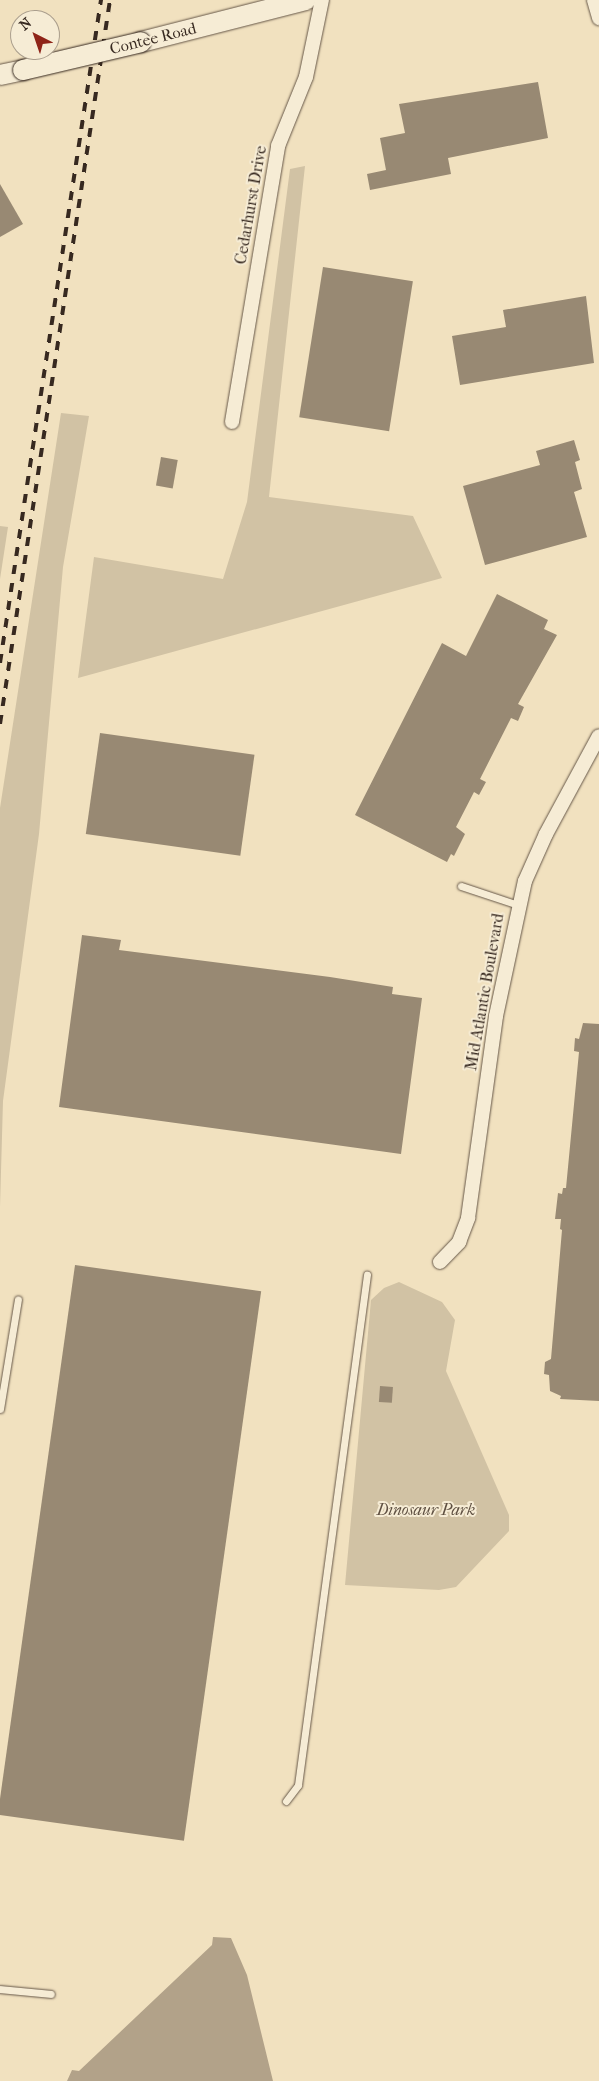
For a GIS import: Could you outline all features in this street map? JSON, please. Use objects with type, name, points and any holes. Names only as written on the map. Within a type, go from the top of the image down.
[{"type":"street","name":"Contee Road","points":[[0,75],[141,42],[306,0]]},
{"type":"street","name":"Cedarhurst Drive","points":[[232,422],[278,146],[306,77],[322,0]]},
{"type":"street","points":[[594,0],[599,18]]},
{"type":"street","name":"Mid Atlantic Boulevard","points":[[440,1262],[459,1242],[468,1218],[496,1016],[518,905],[546,834],[599,736]]},
{"type":"lane","points":[[461,886],[518,905]]},
{"type":"lane","points":[[286,1801],[298,1785],[366,1275]]},
{"type":"lane","points":[[0,1409],[18,1299]]},
{"type":"lane","points":[[0,1989],[51,1994]]},
{"type":"green space","points":[[305,166],[269,497],[413,516],[442,578],[78,678],[94,557],[223,579],[247,502],[290,169]]},
{"type":"green space","points":[[61,413],[89,416],[63,567],[39,834],[3,1101],[0,1207],[0,808]]},
{"type":"green space","points":[[0,526],[8,527],[0,579]]},
{"type":"green space","name":"Dinosaur Park","points":[[399,1282],[442,1302],[455,1320],[446,1371],[509,1515],[509,1531],[456,1587],[439,1590],[345,1585],[371,1300],[384,1288]]},
{"type":"shaded area","points":[[213,1937],[231,1938],[247,1975],[273,2081],[67,2081],[72,2070],[79,2071],[212,1945]]},
{"type":"building","points":[[538,82],[548,138],[448,158],[451,174],[370,190],[367,174],[386,170],[380,138],[405,133],[399,104]]},
{"type":"building","points":[[0,184],[23,224],[0,237]]},
{"type":"building","points":[[323,267],[413,281],[389,431],[299,417]]},
{"type":"building","points":[[586,296],[594,363],[460,385],[452,336],[506,327],[503,310]]},
{"type":"building","points":[[574,440],[580,460],[575,462],[582,489],[574,492],[587,537],[485,565],[463,486],[540,465],[536,451]]},
{"type":"building","points":[[161,457],[178,460],[173,489],[156,486]]},
{"type":"building","points":[[497,594],[548,620],[544,629],[557,635],[518,704],[524,707],[518,721],[511,718],[480,779],[486,782],[479,795],[474,792],[456,827],[465,834],[454,856],[451,854],[447,862],[355,815],[442,643],[466,656]]},
{"type":"building","points":[[100,733],[254,755],[240,856],[86,834]]},
{"type":"building","points":[[82,935],[121,940],[119,950],[330,977],[393,987],[392,994],[422,998],[401,1154],[59,1107]]},
{"type":"building","points":[[583,1023],[599,1024],[599,1401],[560,1399],[561,1396],[550,1391],[549,1375],[544,1374],[545,1362],[551,1359],[562,1230],[560,1229],[561,1219],[555,1219],[558,1193],[562,1194],[563,1188],[566,1188],[579,1052],[574,1051],[575,1038],[579,1039]]},
{"type":"building","points":[[75,1265],[261,1291],[184,1841],[0,1815],[0,1799]]},
{"type":"building","points":[[380,1386],[393,1387],[392,1403],[379,1402]]},
{"type":"railway","points":[[0,663],[101,0]]},
{"type":"railway","points":[[0,724],[110,0]]}]
